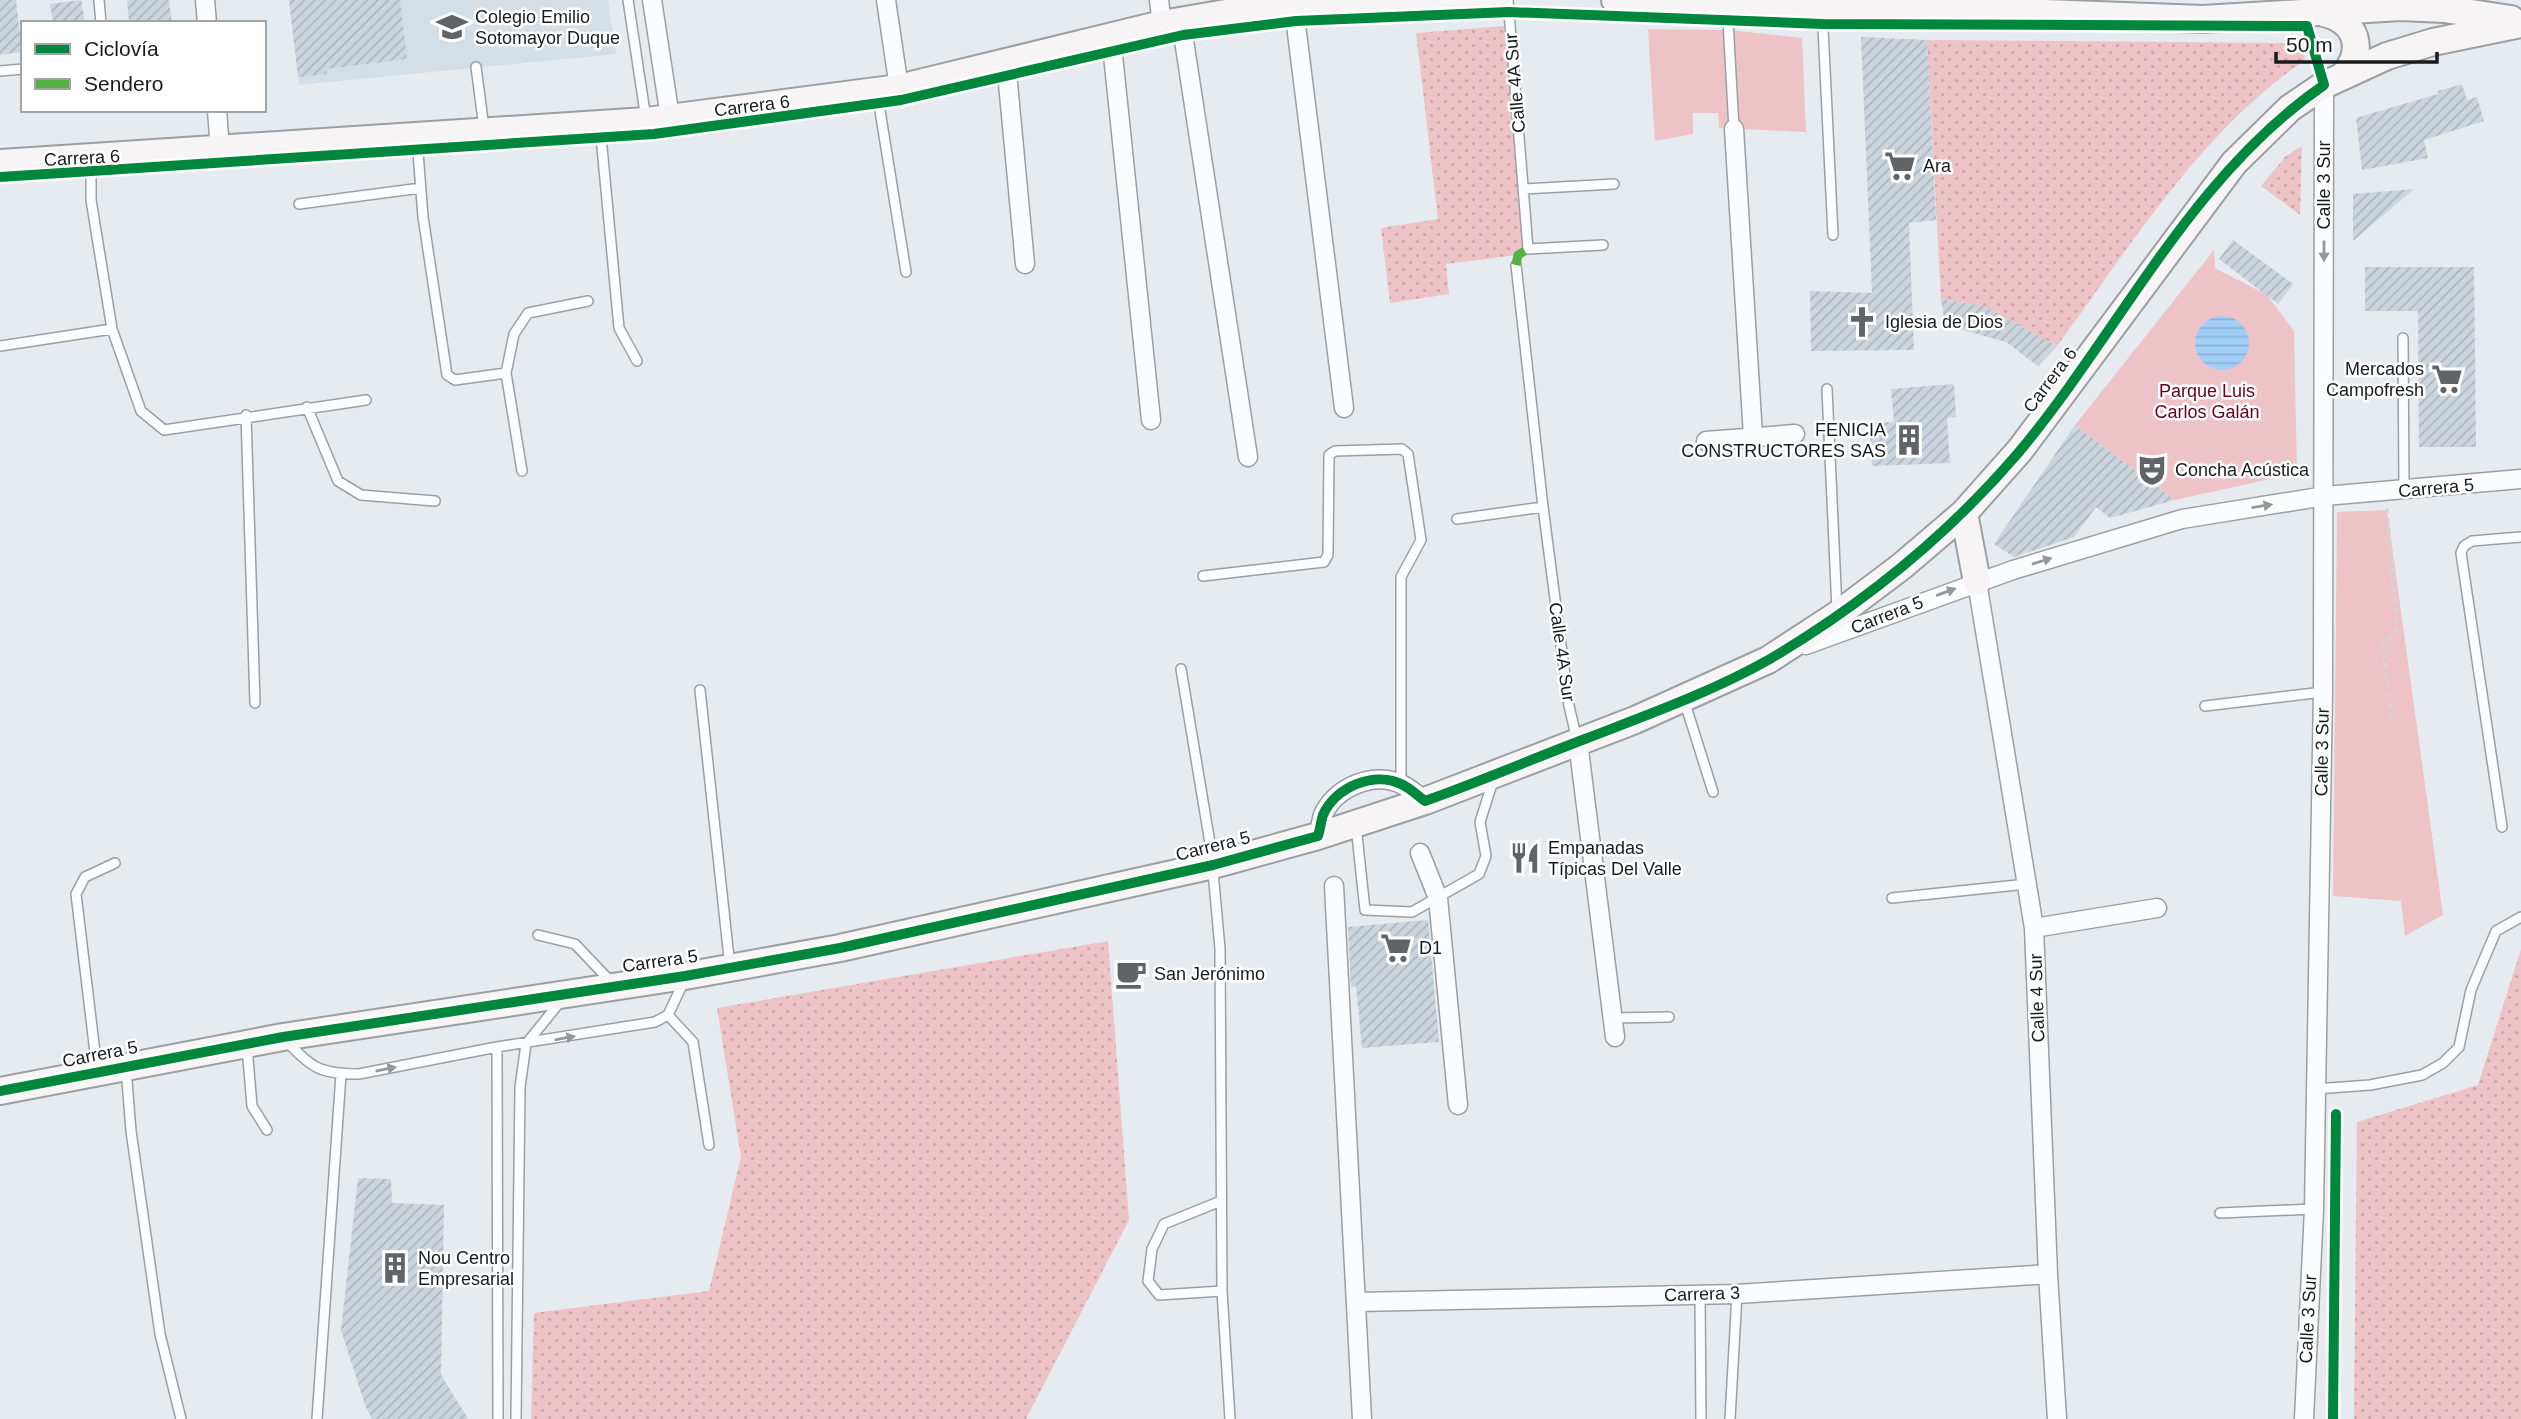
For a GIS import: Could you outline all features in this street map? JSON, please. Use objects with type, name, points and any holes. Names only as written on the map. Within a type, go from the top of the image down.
[{"type":"main road","name":"Carrera 6","points":[[0,163],[658,119],[888,89],[1111,36],[1167,15],[1294,9],[1358,2],[1496,0]]},
{"type":"main road","name":"Carrera 6","points":[[1615,0],[1822,5],[1901,4],[2203,14],[2324,13],[2401,6],[2444,9],[2521,22]]},
{"type":"main road","points":[[2324,13],[2338,16],[2349,25],[2356,38],[2357,52],[2353,65],[2334,80]]},
{"type":"main road","name":"Carrera 6","points":[[1768,660],[1837,615],[1902,566],[1964,513],[2020,450],[2234,163],[2290,108],[2334,80],[2387,56],[2433,42],[2521,22]]},
{"type":"main road","points":[[1964,513],[1977,582]]},
{"type":"main road","name":"Carrera 5","points":[[0,1091],[283,1037],[730,968],[853,945],[1213,865],[1356,825],[1494,776],[1684,699],[1768,660]]},
{"type":"street","points":[[205,0],[207,21]]},
{"type":"street","points":[[653,0],[658,119]]},
{"type":"street","points":[[886,0],[888,89]]},
{"type":"street","points":[[1294,9],[1343,408]]},
{"type":"street","points":[[1167,15],[1248,457]]},
{"type":"street","points":[[1111,36],[1151,420]]},
{"type":"street","points":[[1006,62],[1025,264]]},
{"type":"street","name":"Calle 3 Sur","points":[[2304,1419],[2314,1209],[2314,1089],[2334,80]]},
{"type":"street","points":[[217,112],[220,150]]},
{"type":"street","points":[[1734,129],[1753,436]]},
{"type":"street","points":[[1706,441],[1795,434]]},
{"type":"street","name":"Carrera 5","points":[[1768,660],[1977,582],[2182,519],[2325,496],[2521,480]]},
{"type":"street","name":"Calle 4 Sur","points":[[1977,582],[2034,928],[2048,1274],[2057,1419]]},
{"type":"street","name":"Calle 4A Sur","points":[[1578,741],[1615,1037]]},
{"type":"street","points":[[1318,836],[1324,814],[1337,796],[1356,784],[1378,779],[1401,783],[1425,801]]},
{"type":"street","points":[[1420,853],[1438,898],[1458,1105]]},
{"type":"street","points":[[1334,886],[1362,1419]]},
{"type":"street","points":[[2034,928],[2157,908]]},
{"type":"street","name":"Carrera 3","points":[[1357,1302],[1737,1293],[2048,1274]]},
{"type":"lane","points":[[99,0],[101,21]]},
{"type":"lane","points":[[628,0],[658,119]]},
{"type":"lane","name":"Calle 4A Sur","points":[[1508,0],[1528,249],[1603,245]]},
{"type":"lane","points":[[1727,1],[1734,129]]},
{"type":"lane","points":[[1822,5],[1833,235]]},
{"type":"lane","points":[[476,67],[485,132]]},
{"type":"lane","points":[[0,71],[21,69]]},
{"type":"lane","points":[[888,89],[906,272]]},
{"type":"lane","points":[[600,124],[619,328],[637,361]]},
{"type":"lane","points":[[416,137],[447,375],[455,380],[506,373]]},
{"type":"lane","points":[[91,158],[91,200],[112,329],[141,411],[164,429],[246,415],[366,400]]},
{"type":"lane","points":[[1524,189],[1615,184]]},
{"type":"lane","points":[[299,204],[421,188]]},
{"type":"lane","name":"Calle 4A Sur","points":[[1516,265],[1543,507],[1569,706],[1578,741]]},
{"type":"lane","points":[[522,471],[506,373],[514,334],[528,313],[588,301]]},
{"type":"lane","points":[[0,346],[112,329]]},
{"type":"lane","points":[[2395,492],[2403,338]]},
{"type":"lane","points":[[1827,389],[1837,615]]},
{"type":"lane","points":[[307,407],[338,481],[360,495],[435,500]]},
{"type":"lane","points":[[246,415],[255,703]]},
{"type":"lane","points":[[1203,576],[1324,562],[1328,555],[1329,455],[1335,451],[1402,449],[1408,454],[1421,540],[1401,577],[1401,783]]},
{"type":"lane","points":[[1457,519],[1543,507]]},
{"type":"lane","points":[[2502,827],[2461,553],[2464,546],[2472,541],[2521,537]]},
{"type":"lane","points":[[1181,669],[1213,865],[1220,949],[1222,1290],[1230,1419]]},
{"type":"lane","points":[[700,690],[730,968]]},
{"type":"lane","points":[[2205,706],[2323,692]]},
{"type":"lane","points":[[1684,699],[1713,792]]},
{"type":"lane","points":[[1356,825],[1365,911],[1412,912],[1479,874],[1486,856],[1480,821],[1494,776]]},
{"type":"lane","points":[[97,1073],[76,894],[85,877],[115,863]]},
{"type":"lane","points":[[1892,898],[2027,884]]},
{"type":"lane","points":[[2314,1089],[2383,1083],[2421,1075],[2443,1063],[2459,1047],[2471,990],[2496,931],[2521,917]]},
{"type":"lane","points":[[538,935],[575,944],[614,985]]},
{"type":"lane","points":[[283,1037],[314,1068],[341,1074],[359,1074],[497,1047],[655,1022],[668,1016],[685,976]]},
{"type":"lane","points":[[516,1419],[520,1087],[526,1044],[568,993]]},
{"type":"lane","points":[[668,1016],[693,1042],[709,1145]]},
{"type":"lane","points":[[1613,1018],[1669,1017]]},
{"type":"lane","points":[[247,1046],[252,1106],[267,1130]]},
{"type":"lane","points":[[497,1047],[498,1419]]},
{"type":"lane","points":[[126,1067],[133,1144],[160,1334],[181,1419]]},
{"type":"lane","points":[[317,1419],[341,1074]]},
{"type":"lane","points":[[1221,1201],[1164,1224],[1152,1249],[1148,1282],[1158,1295],[1222,1290]]},
{"type":"lane","points":[[2220,1213],[2314,1209]]},
{"type":"lane","points":[[1730,1419],[1737,1293]]},
{"type":"lane","points":[[1700,1294],[1701,1419]]},
{"type":"path","points":[[2392,716],[2383,646],[2397,629],[2395,492]]},
{"type":"shaded area","name":"Colegio Emilio Sotomayor Duque","points":[[289,0],[608,0],[616,54],[299,85]]},
{"type":"green space","points":[[1504,26],[1523,244],[1518,255],[1446,264],[1449,294],[1390,303],[1381,228],[1438,219],[1416,33]]},
{"type":"green space","points":[[1648,29],[1729,30],[1802,38],[1806,132],[1719,128],[1718,113],[1693,113],[1693,134],[1655,141]]},
{"type":"green space","points":[[1927,40],[2301,43],[2305,60],[2267,89],[2200,155],[2141,230],[2057,346],[1984,306],[1941,299]]},
{"type":"green space","points":[[2302,146],[2300,215],[2261,186],[2286,156]]},
{"type":"green space","name":"Parque Luis Carlos Galán","points":[[2214,250],[2215,268],[2267,295],[2294,331],[2297,473],[2175,500],[2075,425]]},
{"type":"green space","points":[[2387,510],[2443,915],[2405,936],[2401,901],[2333,896],[2337,512]]},
{"type":"green space","points":[[1108,941],[1129,1220],[1026,1419],[531,1419],[534,1313],[709,1291],[741,1157],[717,1008]]},
{"type":"green space","points":[[2521,949],[2521,1419],[2354,1419],[2357,1122],[2478,1085]]},
{"type":"water","points":[[2222,316],[2241,324],[2249,343],[2241,362],[2222,370],[2203,362],[2195,343],[2203,324]]},
{"type":"building","points":[[0,0],[16,0],[21,52],[0,55]]},
{"type":"building","points":[[81,0],[85,21],[53,21],[50,4]]},
{"type":"building","points":[[127,0],[169,0],[172,21],[129,21]]},
{"type":"building","points":[[289,0],[400,0],[407,59],[326,69],[327,74],[298,77]]},
{"type":"building","name":"Ara","points":[[1861,37],[1927,40],[1936,220],[1909,223],[1914,350],[1811,351],[1810,291],[1872,293]]},
{"type":"building","points":[[2462,84],[2467,100],[2477,97],[2484,121],[2424,140],[2428,158],[2362,170],[2356,118],[2438,94],[2438,91]]},
{"type":"building","points":[[2414,189],[2353,241],[2353,194]]},
{"type":"building","points":[[2233,240],[2293,284],[2278,304],[2219,259]]},
{"type":"building","name":"Mercados Campofresh","points":[[2365,267],[2474,267],[2476,447],[2419,447],[2418,311],[2365,311]]},
{"type":"building","points":[[1941,299],[1984,306],[2057,346],[2038,366],[2006,342],[1945,325]]},
{"type":"building","name":"FENICIA CONSTRUCTORES SAS","points":[[1954,384],[1956,417],[1947,418],[1950,463],[1872,466],[1869,423],[1894,422],[1891,389]]},
{"type":"building","points":[[2075,425],[2175,500],[2110,518],[2096,507],[2074,537],[2014,557],[1994,544]]},
{"type":"building","points":[[1428,920],[1439,1042],[1362,1048],[1356,986],[1351,987],[1348,927]]},
{"type":"building","name":"Nou Centro Empresarial","points":[[358,1178],[391,1179],[392,1203],[444,1205],[441,1375],[468,1419],[372,1419],[365,1405],[341,1330]]},
{"type":"marked path","points":[[1516,265],[1518,255],[1528,249]]},
{"type":"cycle path","points":[[0,177],[654,134],[901,100],[1183,35],[1296,21],[1509,12],[1823,24],[2307,26],[2324,85],[2277,122],[2234,164],[2160,257],[2056,405],[2019,452],[1964,511],[1903,566],[1805,638],[1748,671],[1702,692],[1425,801],[1406,787],[1392,781],[1380,779],[1357,784],[1346,789],[1329,805],[1323,815],[1318,836],[1213,865],[840,948],[685,976],[283,1037],[0,1091]]},
{"type":"cycle path","points":[[2333,1419],[2336,1114]]},
{"type":"place","name":"Colegio Emilio Sotomayor Duque","points":[[452,27]]},
{"type":"place","name":"Ara","points":[[1900,166]]},
{"type":"place","name":"Iglesia de Dios","points":[[1862,322]]},
{"type":"place","name":"Mercados Campofresh","points":[[2447,379]]},
{"type":"place","name":"FENICIA CONSTRUCTORES SAS","points":[[1909,440]]},
{"type":"place","name":"Concha Acústica","points":[[2152,470]]},
{"type":"place","name":"Empanadas Típicas Del Valle","points":[[1525,858]]},
{"type":"place","name":"D1","points":[[1396,948]]},
{"type":"place","name":"San Jerónimo","points":[[1131,974]]},
{"type":"place","name":"Nou Centro Empresarial","points":[[395,1268]]}]
